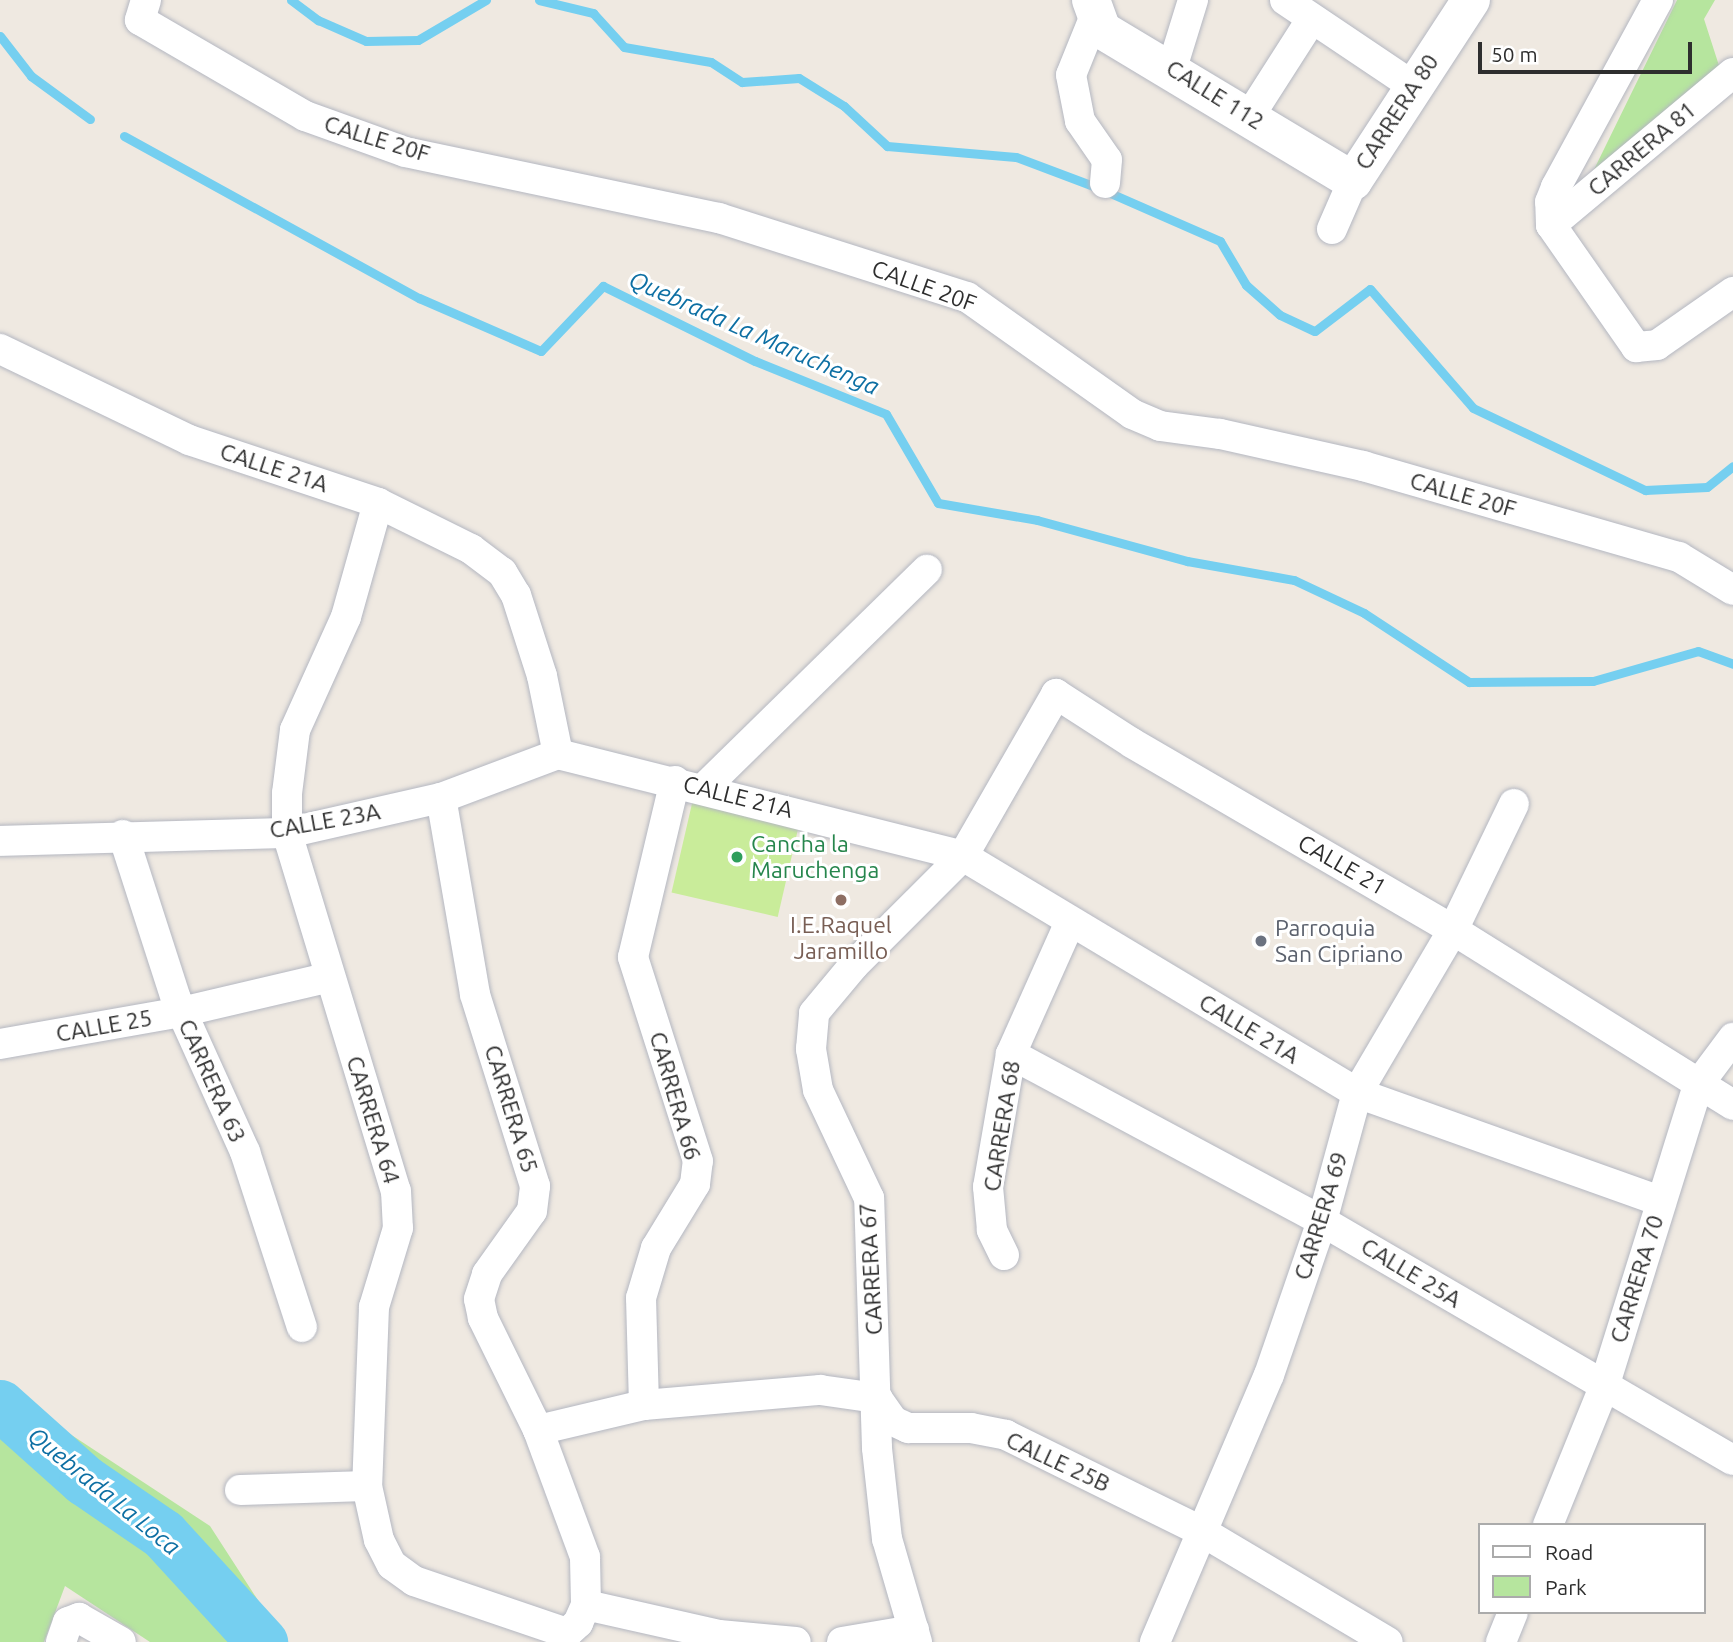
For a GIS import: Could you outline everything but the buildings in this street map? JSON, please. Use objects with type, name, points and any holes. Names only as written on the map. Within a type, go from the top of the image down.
[{"type":"street","points":[[1172,68],[1193,0]]},
{"type":"street","points":[[1285,0],[1311,20],[1413,86]]},
{"type":"street","name":"CARRERA 80","points":[[1332,229],[1353,181],[1471,0]]},
{"type":"street","points":[[1658,0],[1556,187],[1550,202],[1552,225],[1629,341],[1645,348],[1657,345],[1733,292]]},
{"type":"street","points":[[1092,9],[1071,75],[1080,121],[1107,160],[1105,183]]},
{"type":"street","name":"CALLE 112","points":[[1092,9],[1102,30],[1172,68],[1353,181]]},
{"type":"street","name":"CALLE 20F","points":[[143,10],[305,116],[405,152],[719,218],[967,297],[1031,338],[1132,414],[1160,426],[1220,434],[1363,466],[1679,558],[1733,590]]},
{"type":"street","points":[[1249,117],[1311,20]]},
{"type":"street","name":"CARRERA 81","points":[[1552,225],[1733,73]]},
{"type":"street","name":"CALLE 21A","points":[[0,349],[189,440],[378,503],[471,549],[502,572],[516,594],[538,663],[558,754],[704,788],[963,856],[1357,1093],[1660,1201]]},
{"type":"street","name":"CARRERA 64","points":[[378,503],[346,617],[295,730],[287,832],[396,1191],[398,1228],[374,1307],[367,1486],[379,1540],[392,1565],[414,1581],[567,1633],[578,1623],[586,1605]]},
{"type":"street","points":[[704,788],[927,570]]},
{"type":"street","name":"CARRERA 67","points":[[916,1636],[887,1539],[877,1448],[869,1198],[818,1090],[811,1049],[814,1013],[854,965],[963,856],[1056,694]]},
{"type":"street","name":"CALLE 21","points":[[1056,694],[1453,930],[1733,1105]]},
{"type":"street","name":"CALLE 23A","points":[[0,841],[123,835],[287,832],[441,798],[558,754]]},
{"type":"street","name":"CARRERA 66","points":[[644,1405],[641,1298],[656,1248],[695,1184],[698,1161],[633,957],[675,781]]},
{"type":"street","name":"CARRERA 65","points":[[441,798],[475,994],[535,1186],[532,1211],[486,1274],[479,1299],[482,1318],[538,1430],[585,1557],[586,1605]]},
{"type":"street","name":"CARRERA 69","points":[[1155,1642],[1269,1375],[1322,1221],[1357,1093],[1453,930],[1514,804]]},
{"type":"street","name":"CARRERA 63","points":[[123,835],[181,1012],[244,1153],[302,1327]]},
{"type":"street","name":"CARRERA 68","points":[[1004,1255],[992,1230],[988,1187],[1011,1054],[1070,922]]},
{"type":"street","name":"CALLE 25","points":[[0,1044],[181,1012],[330,977]]},
{"type":"street","name":"CARRERA 70","points":[[1549,1523],[1604,1387],[1698,1085],[1733,1038]]},
{"type":"street","name":"CALLE 25A","points":[[1011,1054],[1322,1221],[1733,1460]]},
{"type":"street","points":[[538,1430],[644,1405],[820,1390],[877,1398]]},
{"type":"street","name":"CALLE 25B","points":[[877,1398],[893,1422],[908,1428],[971,1428],[1006,1435],[1201,1531],[1388,1642]]},
{"type":"street","points":[[240,1490],[367,1486]]},
{"type":"street","points":[[586,1605],[719,1635],[796,1642]]},
{"type":"street","points":[[1501,1642],[1512,1614]]},
{"type":"street","points":[[61,1642],[68,1622],[79,1618],[121,1642]]},
{"type":"street","points":[[842,1642],[916,1636]]},
{"type":"green space","points":[[1677,0],[1715,0],[1704,19],[1723,78],[1583,192]]},
{"type":"green space","name":"Cancha la Maruchenga","points":[[694,795],[800,820],[778,917],[672,892]]},
{"type":"green space","points":[[0,1388],[210,1526],[285,1642],[150,1642],[65,1586],[44,1642],[0,1642]]},
{"type":"waterway","points":[[291,0],[318,20],[366,41],[418,40],[486,0]]},
{"type":"waterway","points":[[539,0],[593,13],[624,47],[711,62],[742,82],[799,78],[844,106],[887,146],[1016,157],[1101,189],[1220,241],[1246,285],[1280,315],[1315,331],[1370,289],[1473,408],[1645,490],[1707,487],[1733,466]]},
{"type":"waterway","name":"Quebrada La Maruchenga","points":[[0,36],[31,76],[90,119]]},
{"type":"waterway","name":"Quebrada La Maruchenga","points":[[124,136],[419,298],[541,351],[603,286],[755,361],[886,414],[938,503],[1037,520],[1187,561],[1294,580],[1364,613],[1469,682],[1593,681],[1698,651],[1733,664]]},
{"type":"waterway","name":"Quebrada La Loca","points":[[0,1405],[84,1480],[163,1534],[262,1642]]},
{"type":"place","name":"Cancha la Maruchenga","points":[[737,857]]},
{"type":"place","name":"I.E.Raquel Jaramillo","points":[[841,900]]},
{"type":"place","name":"Parroquia San Cipriano","points":[[1261,941]]}]
